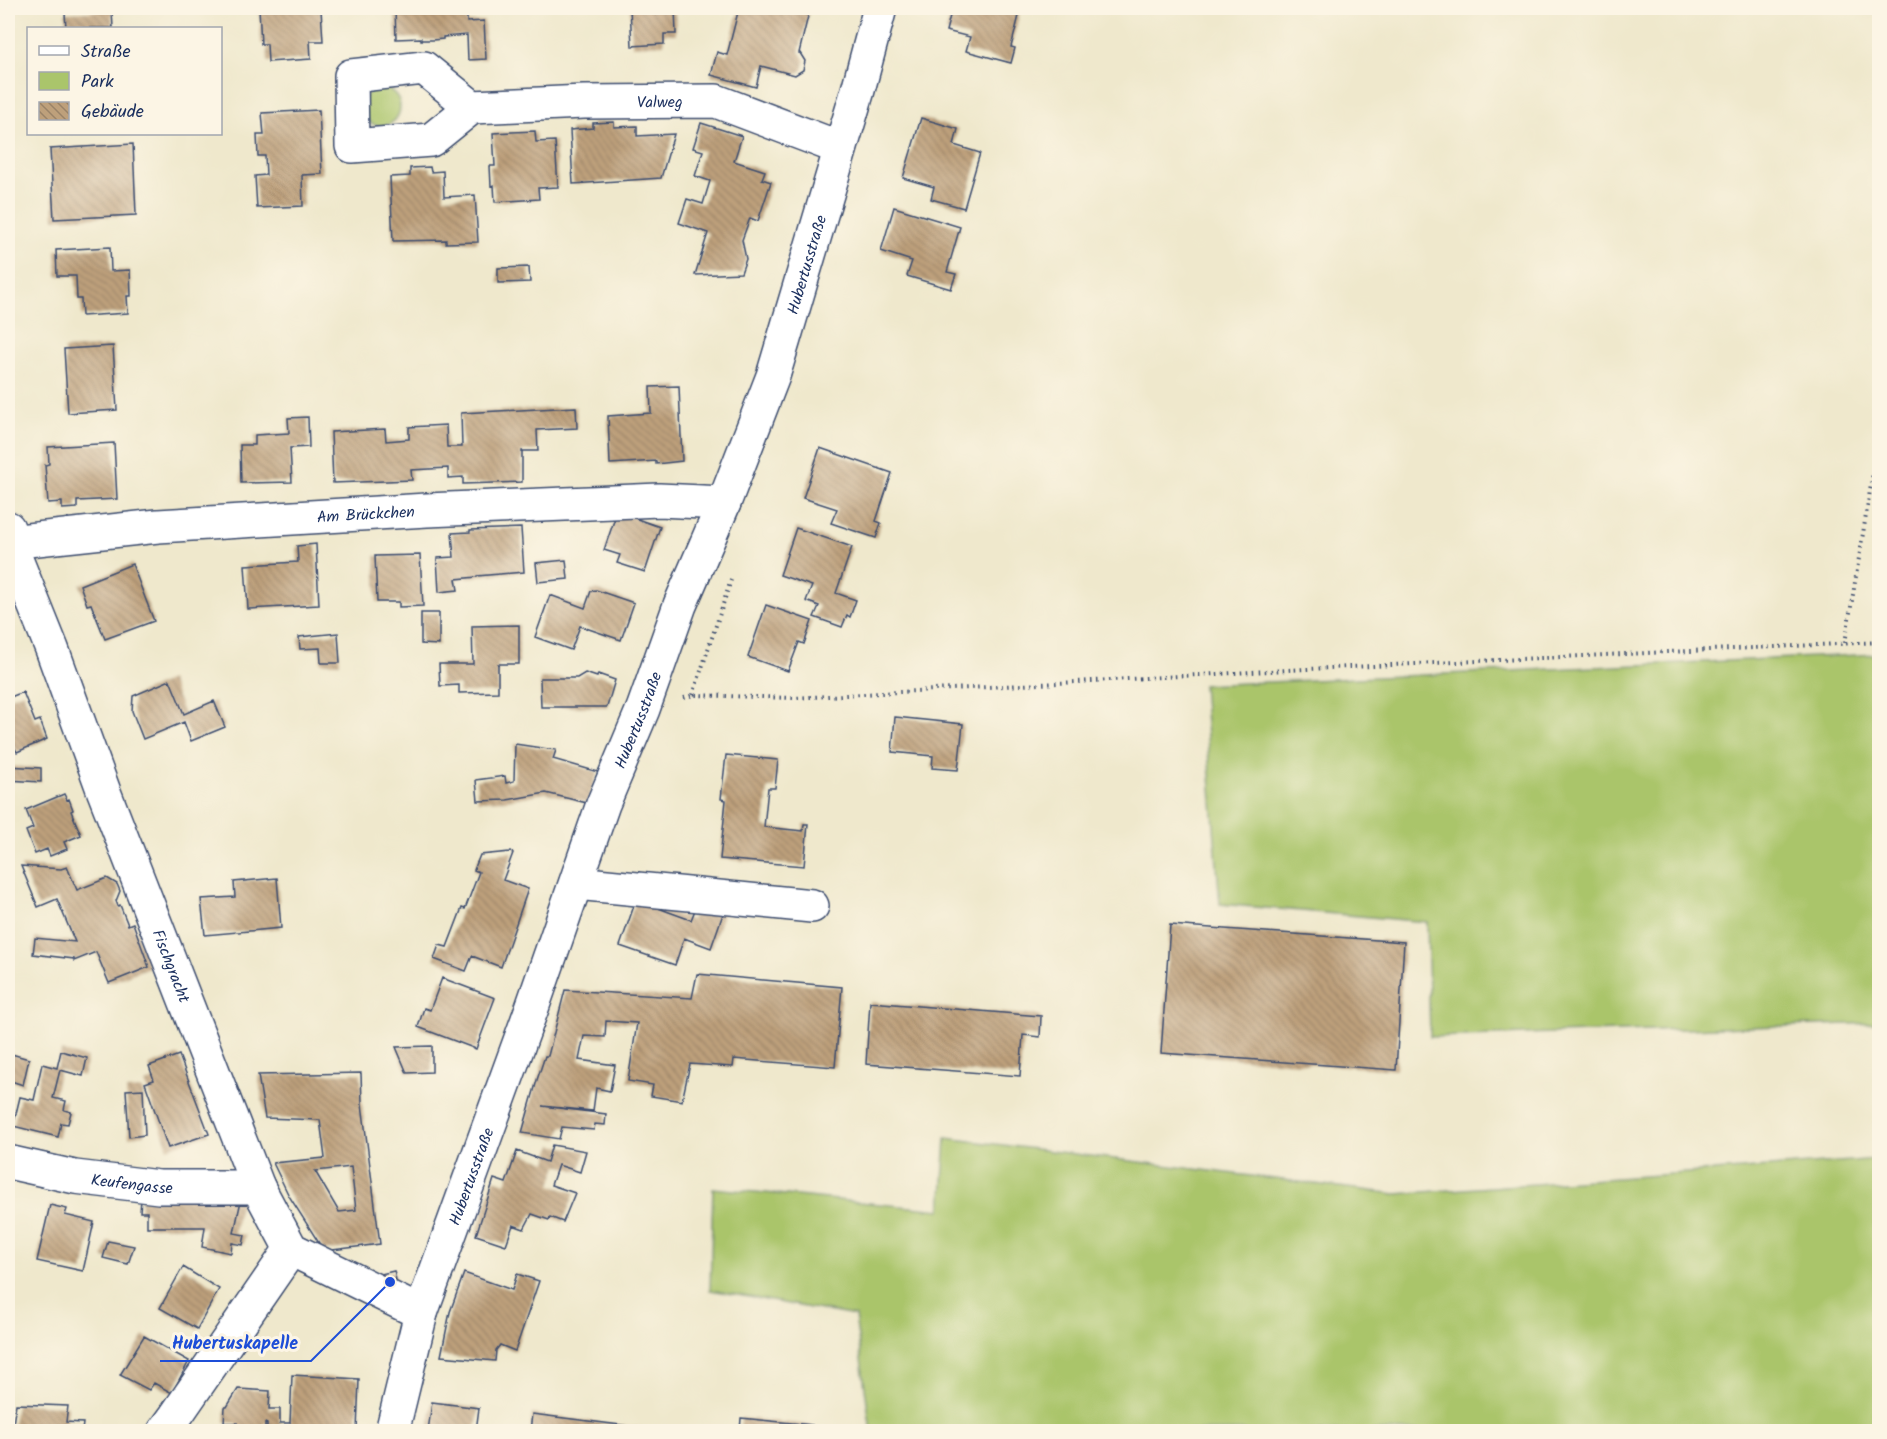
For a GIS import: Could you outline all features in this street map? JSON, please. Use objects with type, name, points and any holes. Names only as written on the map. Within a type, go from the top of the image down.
[{"type":"street","name":"Hubertusstraße","points":[[393,1431],[421,1314],[603,804],[643,709],[680,605],[724,503],[772,376],[880,8]]},
{"type":"street","name":"Valweg","points":[[472,107],[584,102],[716,101],[840,148]]},
{"type":"street","name":"Am Brückchen","points":[[8,537],[415,510],[659,500],[724,503]]},
{"type":"street","name":"Fischgracht","points":[[8,537],[104,792],[258,1187],[291,1249]]},
{"type":"street","points":[[576,883],[812,906]]},
{"type":"street","name":"Keufengasse","points":[[8,1162],[75,1177],[159,1187],[258,1187]]},
{"type":"street","points":[[164,1431],[291,1249],[421,1314]]},
{"type":"path","points":[[1845,643],[1880,430]]},
{"type":"path","points":[[643,709],[693,695],[793,698],[1275,670],[1622,656],[1880,642]]},
{"type":"green space","points":[[381,88],[395,93],[400,107],[395,121],[381,126],[367,121],[362,107],[367,93]]},
{"type":"green space","points":[[1879,654],[1879,1023],[1430,1037],[1427,922],[1220,904],[1203,685]]},
{"type":"green space","points":[[946,1138],[1396,1194],[1879,1159],[1879,1431],[871,1431],[855,1316],[710,1290],[713,1188],[941,1210]]},
{"type":"building","points":[[97,8],[139,8],[112,11],[113,27],[66,27],[65,13],[97,11]]},
{"type":"building","points":[[259,8],[329,8],[321,10],[323,41],[310,41],[311,59],[268,62],[267,44],[261,44]]},
{"type":"building","points":[[395,8],[467,8],[467,22],[484,21],[486,59],[468,60],[467,35],[432,40],[396,39]]},
{"type":"building","points":[[630,8],[675,8],[676,34],[664,34],[664,44],[632,46]]},
{"type":"building","points":[[739,8],[810,8],[799,53],[805,61],[803,70],[795,75],[761,66],[756,87],[711,75],[717,52],[727,55]]},
{"type":"building","points":[[952,8],[1021,8],[1011,47],[1015,48],[1011,63],[966,51],[970,37],[946,31]]},
{"type":"building","points":[[319,110],[322,174],[302,175],[303,206],[257,208],[255,176],[266,175],[265,156],[258,156],[257,135],[264,135],[262,113]]},
{"type":"building","points":[[921,118],[958,129],[954,145],[980,153],[964,208],[931,199],[934,187],[903,178]]},
{"type":"building","points":[[614,122],[614,127],[637,126],[637,136],[674,134],[661,178],[573,184],[570,130],[593,128],[593,123]]},
{"type":"building","points":[[701,123],[742,136],[734,161],[765,171],[762,179],[771,182],[758,221],[750,218],[742,240],[746,259],[741,273],[695,275],[708,233],[679,223],[687,199],[703,204],[710,181],[695,176],[703,151],[693,148]]},
{"type":"building","points":[[535,131],[536,142],[555,141],[558,187],[538,188],[539,199],[495,202],[490,166],[495,166],[493,133]]},
{"type":"building","points":[[133,144],[136,215],[54,219],[50,149]]},
{"type":"building","points":[[430,167],[431,172],[443,171],[444,197],[475,195],[478,242],[393,241],[390,177],[410,176],[410,168]]},
{"type":"building","points":[[894,207],[960,227],[947,272],[956,274],[951,289],[907,276],[912,261],[881,251]]},
{"type":"building","points":[[110,247],[111,271],[130,270],[131,296],[127,296],[128,313],[82,316],[81,299],[77,299],[76,276],[57,276],[56,250]]},
{"type":"building","points":[[529,267],[530,282],[498,283],[498,268]]},
{"type":"building","points":[[113,346],[117,410],[68,413],[64,349]]},
{"type":"building","points":[[679,386],[682,461],[656,464],[656,461],[610,464],[608,416],[651,413],[650,387]]},
{"type":"building","points":[[576,407],[577,428],[537,430],[538,451],[522,451],[522,482],[463,484],[463,477],[448,478],[448,468],[411,470],[412,480],[333,483],[331,432],[385,429],[386,441],[409,439],[409,427],[446,425],[447,447],[462,447],[461,413]]},
{"type":"building","points":[[308,417],[309,447],[290,448],[292,482],[241,483],[240,445],[255,445],[255,435],[289,433],[288,418]]},
{"type":"building","points":[[114,443],[117,499],[77,501],[77,508],[62,509],[62,502],[48,503],[45,465],[49,464],[48,447]]},
{"type":"building","points":[[820,448],[892,473],[876,521],[881,523],[876,538],[831,523],[837,509],[803,498]]},
{"type":"building","points":[[617,512],[660,527],[645,572],[617,563],[620,555],[604,550]]},
{"type":"building","points":[[521,528],[524,572],[456,579],[458,590],[439,592],[437,558],[454,557],[452,533]]},
{"type":"building","points":[[796,528],[852,547],[836,593],[856,600],[850,617],[847,615],[842,627],[814,617],[819,606],[806,601],[812,586],[780,575]]},
{"type":"building","points":[[316,544],[319,605],[248,609],[245,565],[298,562],[297,546]]},
{"type":"building","points":[[420,555],[423,606],[399,607],[399,602],[377,602],[375,556]]},
{"type":"building","points":[[566,560],[568,579],[538,582],[536,563]]},
{"type":"building","points":[[132,564],[154,621],[105,639],[91,604],[87,605],[80,585]]},
{"type":"building","points":[[596,590],[634,603],[621,640],[580,626],[571,650],[535,637],[550,595],[585,608],[591,591]]},
{"type":"building","points":[[766,605],[812,621],[804,644],[799,642],[788,671],[748,657]]},
{"type":"building","points":[[421,613],[439,613],[439,645],[421,644]]},
{"type":"building","points":[[519,625],[519,664],[498,664],[498,692],[459,693],[459,685],[440,686],[439,664],[473,664],[472,626]]},
{"type":"building","points":[[338,633],[340,663],[321,663],[320,648],[300,649],[299,637]]},
{"type":"building","points":[[585,673],[597,677],[598,674],[615,680],[607,707],[541,707],[540,678],[577,678]]},
{"type":"building","points":[[170,680],[184,714],[214,701],[225,727],[191,741],[184,722],[143,739],[132,711],[133,696]]},
{"type":"building","points":[[23,692],[35,722],[40,720],[47,739],[17,752],[14,747],[8,749],[8,698]]},
{"type":"building","points":[[895,717],[963,724],[958,770],[932,768],[933,756],[892,752]]},
{"type":"building","points":[[515,744],[556,750],[553,759],[598,772],[587,803],[546,793],[507,800],[478,801],[476,780],[505,776],[506,783],[514,781]]},
{"type":"building","points":[[726,755],[778,760],[775,788],[768,788],[764,827],[803,831],[804,824],[808,824],[804,866],[720,859],[726,800],[721,799]]},
{"type":"building","points":[[8,766],[41,768],[41,782],[8,780]]},
{"type":"building","points":[[64,794],[67,800],[69,799],[73,810],[71,811],[81,835],[64,842],[67,849],[50,856],[47,849],[35,854],[26,831],[33,828],[26,810]]},
{"type":"building","points":[[513,853],[503,880],[528,889],[501,967],[472,956],[466,971],[434,959],[439,945],[447,947],[462,908],[465,909],[479,872],[474,870],[480,855]]},
{"type":"building","points":[[21,866],[61,869],[67,867],[77,890],[107,878],[117,884],[120,891],[116,901],[128,925],[133,923],[149,967],[109,983],[96,952],[74,961],[74,959],[33,954],[35,938],[75,942],[57,899],[38,907]]},
{"type":"building","points":[[277,878],[281,928],[205,935],[201,899],[235,897],[234,882]]},
{"type":"building","points":[[636,900],[691,920],[697,905],[723,914],[711,948],[684,938],[675,965],[620,946]]},
{"type":"building","points":[[1170,925],[1404,942],[1396,1070],[1161,1053]]},
{"type":"building","points":[[697,974],[842,987],[835,1067],[734,1059],[733,1067],[690,1064],[682,1101],[651,1096],[653,1085],[628,1081],[637,1023],[606,1021],[605,1037],[584,1036],[579,1060],[615,1065],[610,1091],[596,1088],[593,1111],[542,1106],[606,1114],[605,1125],[595,1124],[594,1130],[562,1127],[559,1139],[522,1133],[545,1056],[548,1056],[565,990],[692,998]]},
{"type":"building","points":[[442,978],[495,998],[476,1049],[418,1027],[424,1008],[430,1010]]},
{"type":"building","points":[[870,1002],[1041,1016],[1040,1037],[1023,1035],[1020,1076],[866,1064]]},
{"type":"building","points":[[432,1046],[432,1072],[407,1073],[396,1047]]},
{"type":"building","points":[[61,1051],[87,1058],[83,1076],[60,1070],[53,1098],[66,1101],[64,1110],[71,1112],[68,1124],[61,1123],[58,1137],[13,1126],[20,1097],[34,1100],[42,1064],[57,1068]]},
{"type":"building","points":[[8,1053],[29,1059],[23,1085],[8,1080]]},
{"type":"building","points":[[179,1055],[209,1134],[168,1148],[145,1083],[154,1080],[149,1066]]},
{"type":"building","points":[[361,1073],[362,1104],[380,1244],[324,1251],[289,1196],[273,1163],[325,1158],[320,1120],[265,1118],[258,1075]],"holes":[[[351,1167],[356,1210],[339,1212],[315,1171]]]},
{"type":"building","points":[[143,1089],[145,1135],[129,1137],[126,1090]]},
{"type":"building","points":[[552,1145],[586,1151],[580,1172],[558,1165],[551,1185],[575,1193],[563,1222],[532,1214],[524,1229],[513,1225],[506,1245],[476,1235],[494,1179],[506,1183],[517,1151],[547,1162]]},
{"type":"building","points":[[242,1196],[234,1233],[245,1235],[243,1245],[232,1243],[231,1253],[202,1247],[205,1227],[147,1227],[147,1212],[140,1212],[141,1199]]},
{"type":"building","points":[[50,1205],[67,1209],[65,1215],[94,1222],[83,1271],[37,1261]]},
{"type":"building","points":[[108,1241],[134,1246],[128,1264],[103,1258]]},
{"type":"building","points":[[183,1267],[219,1289],[197,1329],[160,1308]]},
{"type":"building","points":[[394,1271],[398,1289],[386,1292],[381,1274]]},
{"type":"building","points":[[464,1273],[512,1290],[517,1274],[539,1281],[515,1351],[500,1345],[496,1350],[495,1361],[441,1356],[450,1312]]},
{"type":"building","points":[[8,1284],[15,1285],[9,1311],[8,1311]]},
{"type":"building","points":[[144,1336],[189,1361],[172,1393],[154,1383],[149,1390],[120,1375]]},
{"type":"building","points":[[292,1375],[359,1379],[357,1431],[267,1431],[265,1423],[265,1431],[237,1431],[237,1423],[224,1423],[225,1407],[238,1389],[270,1391],[269,1409],[280,1409],[280,1423],[290,1423]]},
{"type":"building","points":[[432,1402],[479,1408],[476,1431],[428,1431]]},
{"type":"building","points":[[16,1404],[68,1406],[66,1422],[83,1423],[82,1431],[12,1431]]},
{"type":"building","points":[[532,1414],[644,1428],[644,1431],[530,1431]]},
{"type":"building","points":[[741,1418],[812,1425],[811,1431],[740,1431]]},
{"type":"place","name":"Hubertuskapelle","points":[[390,1282]]}]
